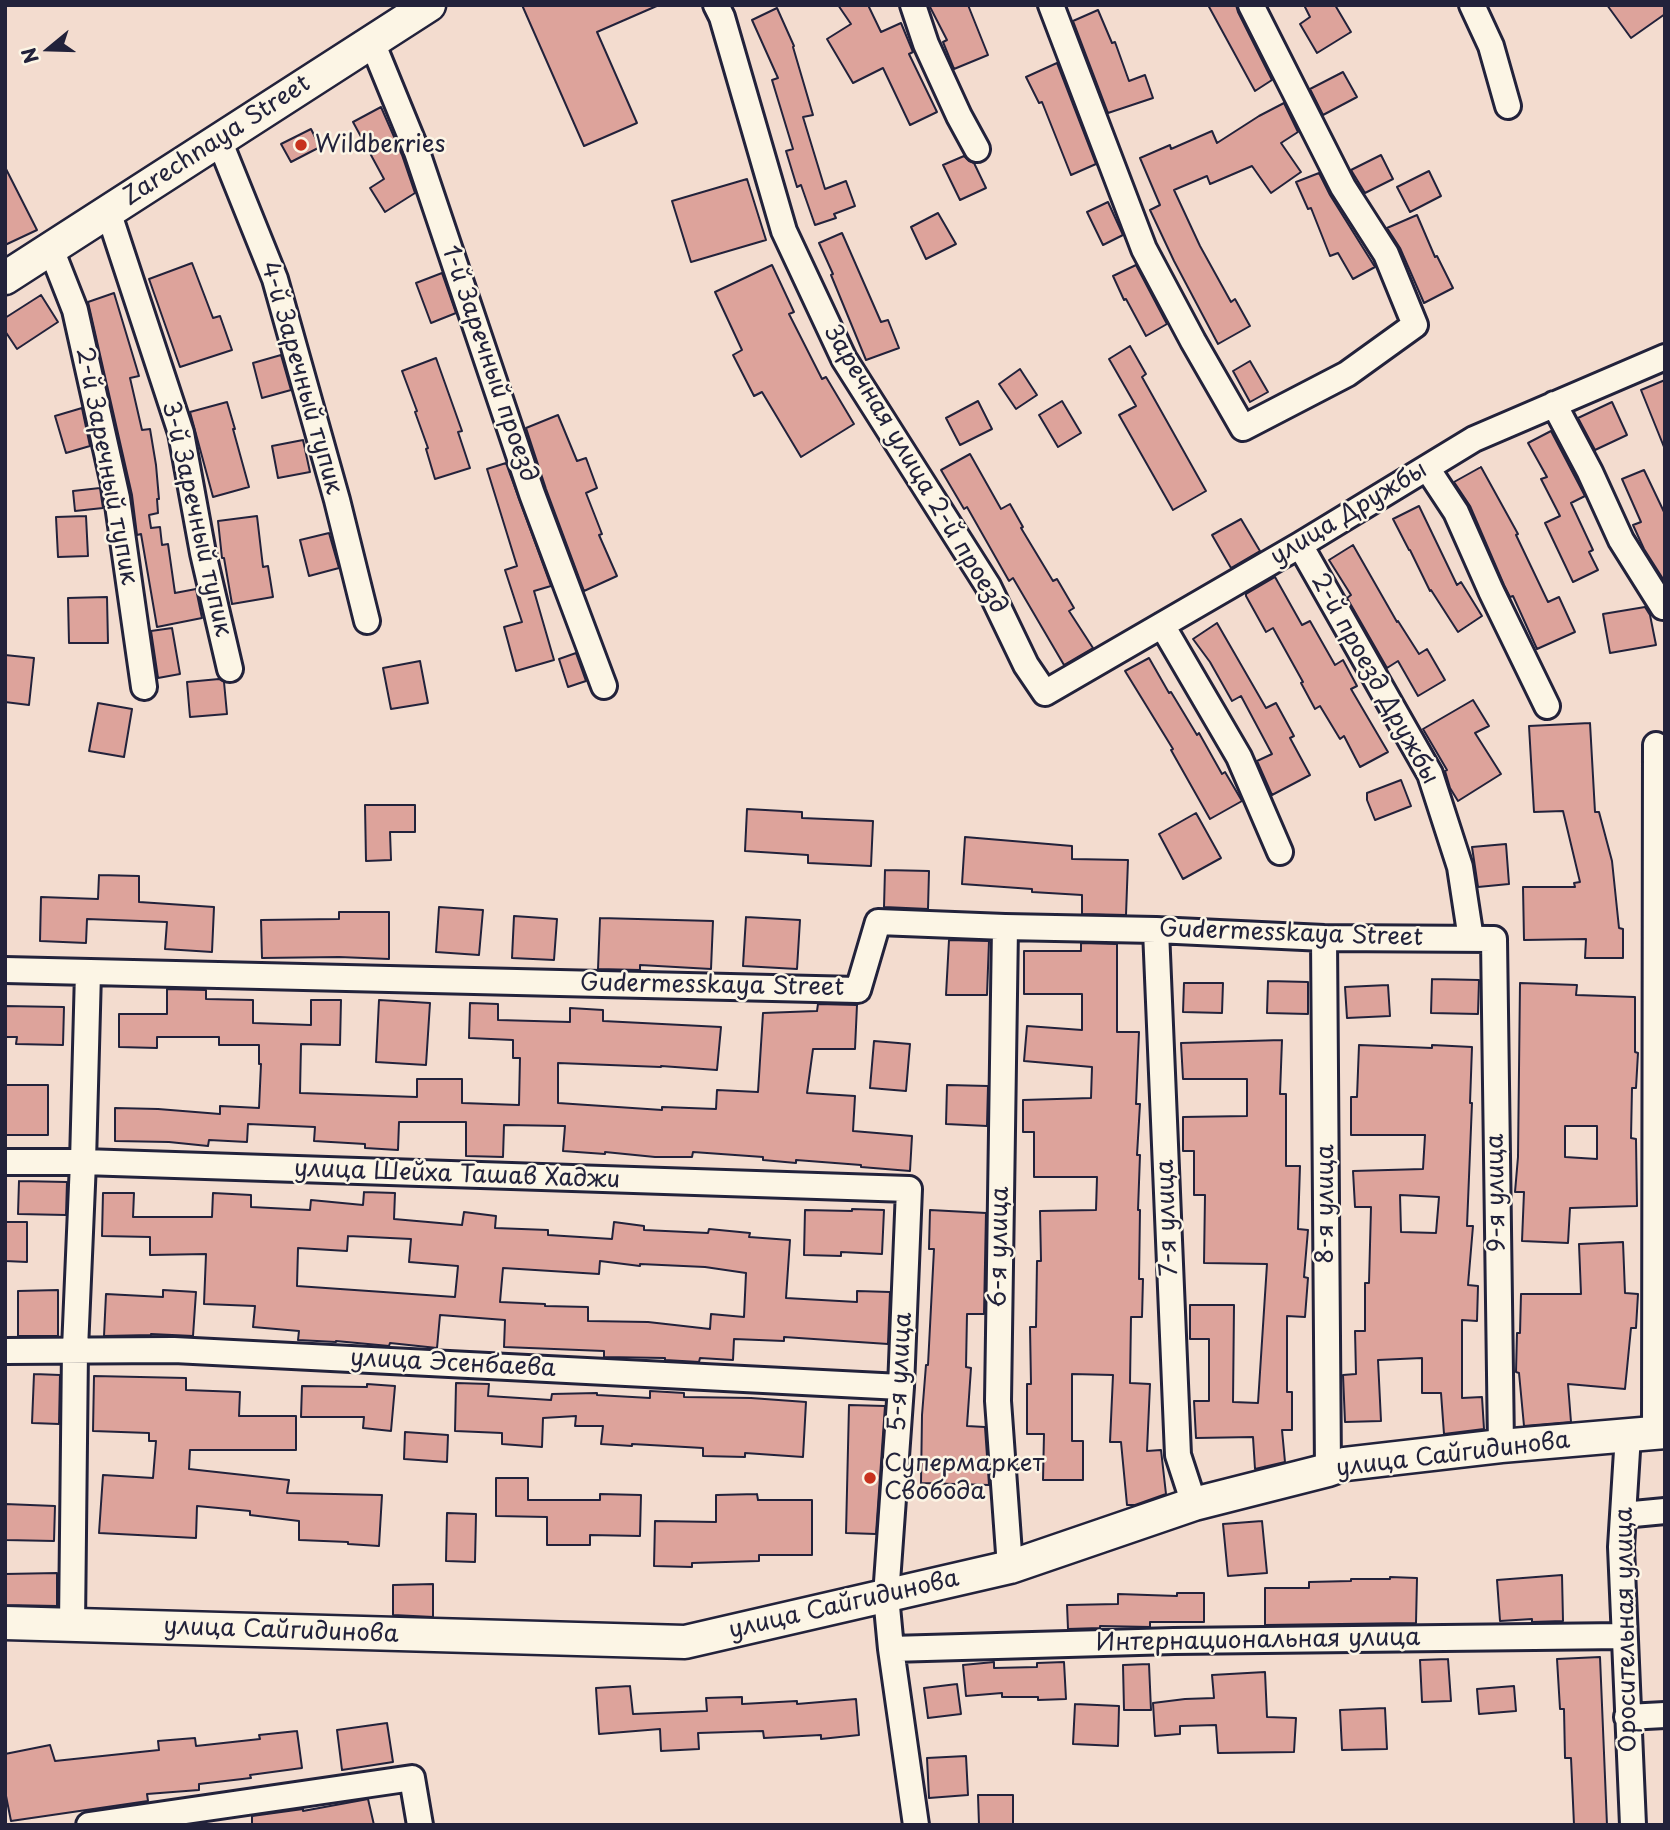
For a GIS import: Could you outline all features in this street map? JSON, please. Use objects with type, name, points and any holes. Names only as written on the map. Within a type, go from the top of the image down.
[{"type":"main road","name":"Zarechnaya Street","points":[[5,278],[429,5]]},
{"type":"main road","name":"улица Сайгидинова","points":[[5,1623],[685,1642],[1010,1567],[1194,1504],[1345,1464],[1649,1433]]},
{"type":"street","name":"Заречная улица 2-й проезд","points":[[716,5],[722,17],[784,231],[844,359],[988,586],[1026,665],[1045,693]]},
{"type":"street","points":[[913,5],[926,44],[977,149]]},
{"type":"street","points":[[1051,5],[1143,248],[1244,428],[1348,374],[1415,325],[1386,254],[1343,187],[1251,5]]},
{"type":"street","points":[[1472,5],[1491,46],[1508,106]]},
{"type":"street","name":"1-й Заречный проезд","points":[[372,42],[417,152],[533,494],[604,686]]},
{"type":"street","name":"4-й Заречный тупик","points":[[219,140],[275,279],[368,621]]},
{"type":"street","name":"3-й Заречный тупик","points":[[108,211],[181,433],[203,553],[230,669]]},
{"type":"street","name":"2-й Заречный тупик","points":[[51,249],[75,310],[117,498],[144,687]]},
{"type":"street","name":"улица Дружбы","points":[[1045,693],[1300,545],[1474,439],[1665,357]]},
{"type":"street","points":[[1554,404],[1590,472],[1621,540],[1663,607]]},
{"type":"street","points":[[1427,467],[1456,512],[1547,706]]},
{"type":"street","name":"2-й проезд Дружбы","points":[[1300,545],[1430,774],[1482,939]]},
{"type":"street","points":[[1162,625],[1239,757],[1280,852]]},
{"type":"street","name":"Оросительная улица","points":[[1633,1825],[1621,1547],[1623,1515],[1649,1433],[1656,745]]},
{"type":"street","name":"Gudermesskaya Street","points":[[5,970],[858,990],[878,922],[1324,937],[1482,939]]},
{"type":"street","name":"6-я улица","points":[[1005,927],[998,1401],[1010,1567]]},
{"type":"street","name":"7-я улица","points":[[1156,930],[1178,1455],[1194,1504]]},
{"type":"street","name":"8-я улица","points":[[1324,937],[1328,1470]]},
{"type":"street","name":"9-я улица","points":[[1482,939],[1501,1446]]},
{"type":"street","points":[[72,1625],[75,1349],[88,972]]},
{"type":"street","name":"улица Шейха Ташав Хаджи","points":[[5,1162],[83,1162],[909,1189]]},
{"type":"street","name":"5-я улица","points":[[909,1189],[901,1387],[886,1595],[916,1825]]},
{"type":"street","name":"улица Эсенбаева","points":[[5,1351],[174,1350],[901,1387]]},
{"type":"street","points":[[1623,1515],[1665,1511]]},
{"type":"street","name":"Интернациональная улица","points":[[891,1649],[1174,1641],[1624,1636]]},
{"type":"street","points":[[1627,1717],[1665,1715]]},
{"type":"street","points":[[89,1825],[412,1778],[420,1825]]},
{"type":"building","points":[[522,5],[659,5],[597,32],[637,123],[584,146]]},
{"type":"building","points":[[838,5],[868,5],[881,32],[901,23],[913,52],[909,54],[937,112],[910,125],[883,68],[853,83],[827,39],[851,24]]},
{"type":"building","points":[[929,5],[968,5],[988,55],[954,69],[943,42],[947,40]]},
{"type":"building","points":[[1208,5],[1236,5],[1272,80],[1255,91]]},
{"type":"building","points":[[1304,5],[1335,5],[1351,32],[1317,53],[1300,24],[1310,17]]},
{"type":"building","points":[[1607,5],[1665,5],[1665,14],[1631,38]]},
{"type":"building","points":[[777,8],[794,46],[813,115],[803,117],[825,189],[846,181],[855,206],[834,214],[836,218],[815,225],[801,185],[797,187],[786,151],[793,149],[772,80],[778,78],[752,20]]},
{"type":"building","points":[[1098,10],[1112,43],[1115,42],[1129,81],[1145,75],[1153,98],[1108,113],[1073,21]]},
{"type":"building","points":[[1057,63],[1096,164],[1071,175],[1042,102],[1039,103],[1026,77]]},
{"type":"building","points":[[1343,72],[1357,97],[1323,115],[1310,89]]},
{"type":"building","points":[[1284,103],[1298,132],[1281,143],[1301,172],[1271,193],[1252,166],[1210,184],[1207,176],[1174,190],[1200,246],[1231,302],[1235,299],[1250,326],[1218,344],[1150,210],[1160,205],[1140,158],[1170,145],[1171,149],[1212,131],[1217,143]]},
{"type":"building","points":[[381,107],[415,193],[385,212],[370,188],[384,179],[353,122]]},
{"type":"building","name":"Wildberries","points":[[311,129],[320,147],[291,162],[281,144]]},
{"type":"building","points":[[1381,155],[1393,179],[1365,193],[1351,170]]},
{"type":"building","points":[[964,156],[974,163],[986,188],[960,200],[943,165]]},
{"type":"building","points":[[5,167],[37,230],[5,245]]},
{"type":"building","points":[[1429,171],[1441,196],[1410,212],[1397,187]]},
{"type":"building","points":[[1319,173],[1375,267],[1353,279],[1338,253],[1330,256],[1311,208],[1308,209],[1296,182]]},
{"type":"building","points":[[747,179],[766,240],[691,262],[672,201]]},
{"type":"building","points":[[1108,202],[1123,235],[1103,245],[1087,212]]},
{"type":"building","points":[[938,213],[956,244],[926,259],[911,227]]},
{"type":"building","points":[[1417,215],[1435,257],[1437,256],[1453,288],[1424,303],[1400,248],[1387,228]]},
{"type":"building","points":[[842,233],[881,322],[888,320],[899,348],[866,360],[819,243]]},
{"type":"building","points":[[192,263],[213,318],[220,316],[232,350],[180,367],[149,279]]},
{"type":"building","points":[[772,265],[794,312],[789,314],[822,379],[826,377],[854,424],[801,457],[762,392],[754,396],[733,355],[742,350],[715,292]]},
{"type":"building","points":[[1136,265],[1167,324],[1146,336],[1113,276]]},
{"type":"building","points":[[442,273],[456,313],[431,323],[416,283]]},
{"type":"building","points":[[114,293],[139,376],[130,378],[142,430],[150,429],[156,465],[158,513],[149,515],[151,528],[160,527],[162,545],[168,544],[175,593],[196,589],[202,618],[157,627],[141,534],[137,535],[132,495],[88,302]]},
{"type":"building","points":[[41,295],[58,322],[17,349],[5,331],[5,318]]},
{"type":"building","points":[[1130,346],[1146,374],[1142,377],[1206,491],[1173,510],[1119,415],[1136,406],[1109,359]]},
{"type":"building","points":[[281,355],[291,390],[262,398],[253,363]]},
{"type":"building","points":[[436,358],[462,431],[458,432],[470,468],[435,479],[426,449],[428,448],[415,412],[417,411],[402,371]]},
{"type":"building","points":[[1250,361],[1268,392],[1250,402],[1233,371]]},
{"type":"building","points":[[1020,369],[1037,395],[1016,409],[999,384]]},
{"type":"building","points":[[1665,380],[1665,447],[1664,447],[1641,390]]},
{"type":"building","points":[[978,401],[992,429],[960,445],[946,418]]},
{"type":"building","points":[[1062,401],[1081,433],[1058,447],[1039,415]]},
{"type":"building","points":[[227,402],[249,487],[213,497],[190,412]]},
{"type":"building","points":[[1612,402],[1627,435],[1595,450],[1578,418]]},
{"type":"building","points":[[82,408],[90,446],[66,453],[55,416]]},
{"type":"building","points":[[558,415],[577,461],[586,458],[597,488],[586,493],[602,534],[599,535],[617,576],[584,591],[526,428]]},
{"type":"building","points":[[1551,431],[1585,496],[1571,503],[1593,550],[1589,552],[1598,570],[1573,582],[1545,523],[1560,516],[1541,479],[1547,477],[1528,443]]},
{"type":"building","points":[[303,440],[310,472],[278,478],[272,446]]},
{"type":"building","points":[[970,454],[1001,509],[1010,504],[1053,581],[1057,579],[1074,608],[1069,611],[1093,648],[1064,665],[1013,578],[1009,581],[967,507],[964,509],[941,470]]},
{"type":"building","points":[[506,463],[551,586],[534,591],[554,660],[516,671],[504,627],[522,622],[505,570],[517,566],[487,469]]},
{"type":"building","points":[[1481,467],[1518,534],[1516,535],[1548,602],[1559,597],[1575,632],[1537,649],[1513,596],[1510,597],[1504,585],[1470,506],[1454,482]]},
{"type":"building","points":[[1644,470],[1665,514],[1665,582],[1644,549],[1633,525],[1641,522],[1622,479]]},
{"type":"building","points":[[100,488],[103,508],[75,511],[73,491]]},
{"type":"building","points":[[1419,506],[1457,585],[1461,582],[1482,616],[1458,632],[1430,591],[1393,519]]},
{"type":"building","points":[[86,516],[88,556],[58,557],[56,517]]},
{"type":"building","points":[[257,516],[263,567],[268,566],[273,597],[232,604],[222,558],[218,521]]},
{"type":"building","points":[[1241,519],[1260,551],[1231,568],[1212,535]]},
{"type":"building","points":[[329,533],[339,568],[309,576],[300,540]]},
{"type":"building","points":[[1353,545],[1397,622],[1419,654],[1427,649],[1445,680],[1418,696],[1398,661],[1387,668],[1347,598],[1351,595],[1329,560]]},
{"type":"building","points":[[1275,577],[1302,625],[1310,621],[1335,665],[1343,660],[1357,686],[1351,689],[1388,752],[1360,767],[1344,736],[1340,739],[1320,706],[1315,709],[1273,628],[1266,632],[1246,596]]},
{"type":"building","points":[[107,597],[108,643],[69,643],[68,598]]},
{"type":"building","points":[[1645,607],[1650,615],[1656,645],[1610,653],[1603,614]]},
{"type":"building","points":[[1217,623],[1266,708],[1276,703],[1294,736],[1290,738],[1310,775],[1272,795],[1257,761],[1272,754],[1241,696],[1232,701],[1210,662],[1193,639]]},
{"type":"building","points":[[172,628],[180,674],[158,678],[151,631]]},
{"type":"building","points":[[576,653],[586,681],[568,687],[559,659]]},
{"type":"building","points":[[5,655],[34,658],[29,705],[5,702]]},
{"type":"building","points":[[1149,658],[1169,693],[1171,692],[1197,735],[1199,733],[1222,774],[1225,772],[1242,801],[1210,819],[1171,750],[1173,749],[1125,671]]},
{"type":"building","points":[[420,661],[428,703],[391,709],[383,668]]},
{"type":"building","points":[[219,679],[224,682],[227,714],[190,717],[187,682]]},
{"type":"building","points":[[1473,700],[1489,726],[1475,733],[1501,774],[1458,801],[1450,788],[1445,771],[1447,770],[1423,729]]},
{"type":"building","points":[[98,703],[132,709],[124,757],[89,751]]},
{"type":"building","points":[[1590,723],[1595,812],[1599,812],[1612,861],[1619,928],[1623,929],[1623,958],[1585,958],[1586,939],[1524,940],[1523,887],[1575,887],[1574,883],[1580,882],[1563,811],[1534,812],[1529,726]]},
{"type":"building","points":[[1401,780],[1411,806],[1375,820],[1367,793]]},
{"type":"building","points":[[365,805],[415,805],[415,832],[390,832],[391,860],[366,861]]},
{"type":"building","points":[[747,809],[802,812],[802,818],[873,821],[871,866],[808,863],[808,855],[745,851]]},
{"type":"building","points":[[1196,813],[1221,858],[1183,879],[1159,834]]},
{"type":"building","points":[[965,837],[1072,846],[1072,859],[1128,860],[1126,915],[1082,914],[1082,895],[962,884]]},
{"type":"building","points":[[1506,844],[1509,884],[1478,887],[1472,847]]},
{"type":"building","points":[[885,870],[929,871],[928,909],[884,907]]},
{"type":"building","points":[[99,875],[139,876],[139,902],[214,907],[212,952],[165,949],[167,922],[87,919],[86,943],[40,941],[41,897],[98,899]]},
{"type":"building","points":[[439,907],[483,910],[479,955],[436,952]]},
{"type":"building","points":[[339,912],[389,912],[389,959],[262,958],[261,920],[339,919]]},
{"type":"building","points":[[514,916],[557,919],[554,960],[512,958]]},
{"type":"building","points":[[746,917],[800,920],[797,969],[743,966]]},
{"type":"building","points":[[600,918],[713,921],[711,969],[640,965],[640,970],[598,969]]},
{"type":"building","points":[[949,940],[989,941],[987,995],[946,995]]},
{"type":"building","points":[[1081,943],[1117,944],[1117,1032],[1139,1032],[1136,1104],[1140,1104],[1137,1155],[1140,1155],[1139,1279],[1143,1279],[1142,1317],[1131,1317],[1130,1383],[1150,1384],[1147,1451],[1161,1450],[1166,1494],[1135,1505],[1127,1505],[1121,1442],[1110,1442],[1113,1375],[1072,1374],[1072,1441],[1083,1441],[1083,1480],[1043,1480],[1044,1434],[1027,1434],[1027,1384],[1031,1384],[1030,1327],[1036,1327],[1037,1261],[1041,1261],[1040,1211],[1096,1210],[1097,1177],[1034,1177],[1034,1132],[1023,1132],[1023,1100],[1091,1098],[1092,1067],[1024,1061],[1027,1026],[1082,1030],[1082,994],[1024,994],[1024,951],[1081,951]]},
{"type":"building","points":[[1432,979],[1479,980],[1478,1014],[1431,1013]]},
{"type":"building","points":[[1268,981],[1308,982],[1308,1014],[1267,1013]]},
{"type":"building","points":[[1184,983],[1223,983],[1222,1013],[1183,1012]]},
{"type":"building","points":[[1520,983],[1577,985],[1576,995],[1635,997],[1635,1052],[1638,1053],[1636,1088],[1632,1088],[1631,1138],[1636,1139],[1637,1206],[1570,1208],[1568,1243],[1522,1241],[1524,1192],[1515,1192],[1518,1157]],"holes":[[[1565,1126],[1597,1126],[1597,1159],[1565,1157]]]},
{"type":"building","points":[[1388,985],[1390,1016],[1347,1018],[1345,987]]},
{"type":"building","points":[[167,989],[206,990],[206,999],[253,1000],[253,1023],[311,1025],[311,1000],[341,1000],[340,1045],[301,1044],[300,1093],[417,1097],[417,1079],[462,1079],[462,1103],[519,1105],[520,1058],[513,1058],[513,1040],[469,1038],[470,1003],[498,1004],[498,1020],[570,1022],[570,1008],[603,1010],[603,1021],[721,1027],[717,1070],[558,1063],[558,1103],[662,1110],[662,1107],[716,1109],[717,1090],[758,1092],[763,1013],[817,1011],[818,1004],[857,1005],[855,1049],[813,1049],[807,1093],[855,1096],[853,1131],[912,1136],[910,1171],[693,1152],[692,1157],[655,1157],[563,1151],[565,1126],[504,1125],[503,1157],[466,1156],[466,1122],[399,1122],[398,1150],[365,1148],[365,1144],[314,1141],[315,1127],[248,1124],[247,1142],[209,1140],[208,1146],[115,1141],[115,1108],[220,1114],[220,1106],[259,1108],[259,1045],[219,1045],[219,1037],[157,1037],[157,1048],[119,1047],[119,1014],[167,1014]]},
{"type":"building","points":[[379,1000],[430,1003],[426,1065],[376,1062]]},
{"type":"building","points":[[5,1006],[64,1007],[63,1045],[16,1044],[17,1037],[5,1037]]},
{"type":"building","points":[[1282,1040],[1280,1094],[1286,1094],[1286,1166],[1300,1166],[1298,1229],[1308,1230],[1304,1277],[1308,1278],[1305,1317],[1287,1316],[1287,1392],[1292,1392],[1292,1430],[1282,1430],[1285,1462],[1255,1469],[1253,1437],[1196,1438],[1194,1401],[1209,1401],[1209,1339],[1190,1339],[1190,1305],[1234,1305],[1233,1402],[1258,1403],[1267,1264],[1204,1263],[1205,1195],[1194,1195],[1194,1151],[1183,1151],[1183,1117],[1247,1116],[1247,1079],[1183,1079],[1181,1043]]},
{"type":"building","points":[[874,1041],[910,1044],[906,1091],[870,1088]]},
{"type":"building","points":[[1359,1045],[1472,1047],[1467,1226],[1473,1226],[1468,1285],[1478,1286],[1477,1321],[1462,1320],[1462,1398],[1482,1397],[1484,1429],[1444,1434],[1441,1393],[1422,1393],[1422,1358],[1378,1360],[1381,1421],[1345,1422],[1343,1375],[1356,1374],[1355,1331],[1365,1331],[1365,1283],[1369,1283],[1371,1207],[1355,1207],[1353,1171],[1423,1169],[1425,1135],[1351,1135],[1351,1097],[1357,1097]],"holes":[[[1400,1195],[1439,1197],[1436,1233],[1401,1232]]]},
{"type":"building","points":[[5,1085],[48,1085],[48,1135],[5,1135]]},
{"type":"building","points":[[947,1085],[988,1086],[987,1126],[946,1124]]},
{"type":"building","points":[[19,1181],[67,1182],[66,1215],[18,1214]]},
{"type":"building","points":[[364,1192],[395,1193],[394,1219],[462,1225],[464,1212],[496,1216],[495,1228],[548,1230],[548,1235],[612,1239],[614,1222],[644,1226],[644,1230],[708,1233],[709,1229],[750,1233],[749,1237],[790,1240],[786,1298],[857,1302],[857,1291],[890,1292],[888,1344],[784,1337],[784,1341],[734,1339],[733,1360],[700,1358],[699,1362],[665,1358],[604,1357],[604,1351],[504,1347],[505,1320],[440,1315],[437,1348],[390,1343],[389,1346],[298,1340],[299,1331],[253,1327],[255,1306],[204,1304],[206,1254],[150,1255],[150,1237],[102,1236],[103,1193],[134,1193],[133,1217],[212,1217],[213,1193],[251,1195],[251,1207],[310,1210],[311,1200],[363,1205]],"holes":[[[348,1236],[411,1239],[409,1262],[458,1266],[455,1297],[297,1286],[298,1248],[347,1251]],[[600,1261],[640,1266],[705,1267],[746,1273],[744,1317],[711,1314],[710,1329],[648,1322],[588,1321],[588,1307],[500,1302],[503,1268],[599,1274]]]},
{"type":"building","points":[[805,1210],[884,1210],[882,1254],[841,1252],[841,1256],[804,1255]]},
{"type":"building","points":[[930,1210],[986,1213],[984,1314],[967,1314],[966,1367],[971,1368],[967,1426],[985,1427],[989,1485],[921,1483],[922,1415],[928,1365],[934,1249],[929,1249]]},
{"type":"building","points":[[5,1222],[27,1222],[27,1262],[5,1261]]},
{"type":"building","points":[[1623,1242],[1625,1293],[1638,1294],[1636,1328],[1631,1328],[1625,1389],[1568,1384],[1571,1422],[1524,1426],[1519,1373],[1516,1372],[1521,1294],[1581,1294],[1579,1244]]},
{"type":"building","points":[[58,1290],[58,1336],[18,1336],[18,1291]]},
{"type":"building","points":[[163,1290],[196,1292],[193,1336],[104,1336],[106,1294],[163,1297]]},
{"type":"building","points":[[34,1374],[60,1375],[59,1424],[32,1423]]},
{"type":"building","points":[[94,1376],[186,1378],[186,1390],[240,1392],[239,1416],[296,1416],[296,1450],[190,1450],[189,1469],[289,1480],[287,1493],[382,1495],[379,1546],[299,1540],[299,1521],[250,1515],[250,1511],[197,1506],[196,1538],[99,1533],[103,1475],[153,1478],[156,1441],[149,1441],[149,1433],[93,1431]]},
{"type":"building","points":[[456,1383],[489,1384],[488,1396],[551,1400],[552,1394],[597,1393],[650,1398],[650,1391],[684,1393],[684,1397],[806,1402],[803,1457],[745,1453],[745,1457],[703,1456],[703,1448],[601,1444],[603,1426],[575,1426],[576,1416],[543,1418],[542,1447],[502,1444],[502,1433],[455,1431]]},
{"type":"building","points":[[367,1384],[395,1386],[391,1431],[363,1428],[364,1417],[301,1417],[302,1386],[367,1387]]},
{"type":"building","points":[[849,1405],[885,1406],[876,1534],[846,1533]]},
{"type":"building","points":[[405,1432],[448,1435],[447,1462],[404,1459]]},
{"type":"building","points":[[496,1478],[528,1478],[528,1500],[600,1500],[600,1494],[641,1495],[640,1536],[590,1535],[590,1545],[547,1545],[547,1517],[496,1516]]},
{"type":"building","points":[[757,1494],[758,1500],[812,1500],[812,1555],[759,1555],[759,1561],[692,1563],[692,1567],[654,1566],[655,1521],[716,1522],[716,1495]]},
{"type":"building","points":[[5,1504],[55,1506],[54,1541],[5,1540]]},
{"type":"building","points":[[447,1513],[476,1514],[475,1562],[446,1561]]},
{"type":"building","points":[[1262,1521],[1267,1573],[1228,1576],[1223,1524]]},
{"type":"building","points":[[57,1573],[57,1606],[5,1605],[5,1574]]},
{"type":"building","points":[[1562,1575],[1563,1621],[1500,1621],[1497,1580]]},
{"type":"building","points":[[1417,1578],[1416,1623],[1265,1625],[1265,1588],[1309,1588],[1309,1582]]},
{"type":"building","points":[[433,1584],[433,1617],[393,1615],[393,1585]]},
{"type":"building","points":[[1177,1593],[1204,1593],[1204,1622],[1150,1622],[1150,1627],[1100,1626],[1068,1629],[1067,1605],[1118,1604],[1118,1594],[1177,1596]]},
{"type":"building","points":[[1600,1657],[1607,1825],[1574,1825],[1571,1758],[1565,1758],[1564,1709],[1560,1709],[1557,1659]]},
{"type":"building","points":[[1448,1659],[1451,1701],[1422,1702],[1420,1660]]},
{"type":"building","points":[[994,1662],[994,1668],[1037,1667],[1037,1663],[1064,1662],[1066,1699],[1002,1697],[1002,1693],[966,1696],[963,1665]]},
{"type":"building","points":[[1149,1664],[1151,1710],[1124,1710],[1123,1665]]},
{"type":"building","points":[[1265,1672],[1267,1717],[1296,1718],[1294,1752],[1218,1753],[1216,1725],[1180,1726],[1180,1734],[1155,1736],[1153,1703],[1214,1698],[1212,1675]]},
{"type":"building","points":[[957,1684],[961,1714],[928,1718],[924,1688]]},
{"type":"building","points":[[630,1686],[633,1714],[707,1711],[706,1698],[742,1697],[742,1704],[797,1701],[797,1704],[856,1699],[859,1735],[821,1739],[821,1735],[764,1738],[763,1731],[698,1733],[699,1749],[661,1751],[660,1729],[599,1734],[596,1688]]},
{"type":"building","points":[[1514,1686],[1516,1711],[1479,1714],[1477,1689]]},
{"type":"building","points":[[1075,1704],[1119,1706],[1118,1746],[1073,1744]]},
{"type":"building","points":[[1385,1708],[1387,1749],[1342,1750],[1340,1710]]},
{"type":"building","points":[[387,1723],[393,1762],[342,1770],[337,1730]]},
{"type":"building","points":[[297,1731],[302,1768],[199,1784],[199,1790],[147,1794],[148,1801],[11,1821],[5,1791],[5,1754],[50,1745],[55,1761],[159,1750],[158,1741],[195,1738],[196,1746],[260,1739],[259,1735]]},
{"type":"building","points":[[966,1756],[968,1795],[929,1798],[927,1758]]},
{"type":"building","points":[[978,1795],[1013,1795],[1013,1825],[979,1825]]},
{"type":"building","points":[[368,1799],[374,1825],[252,1825],[252,1816],[303,1811]]},
{"type":"place","name":"Wildberries","points":[[301,145]]},
{"type":"place","name":"Супермаркет Свобода","points":[[870,1478]]}]
